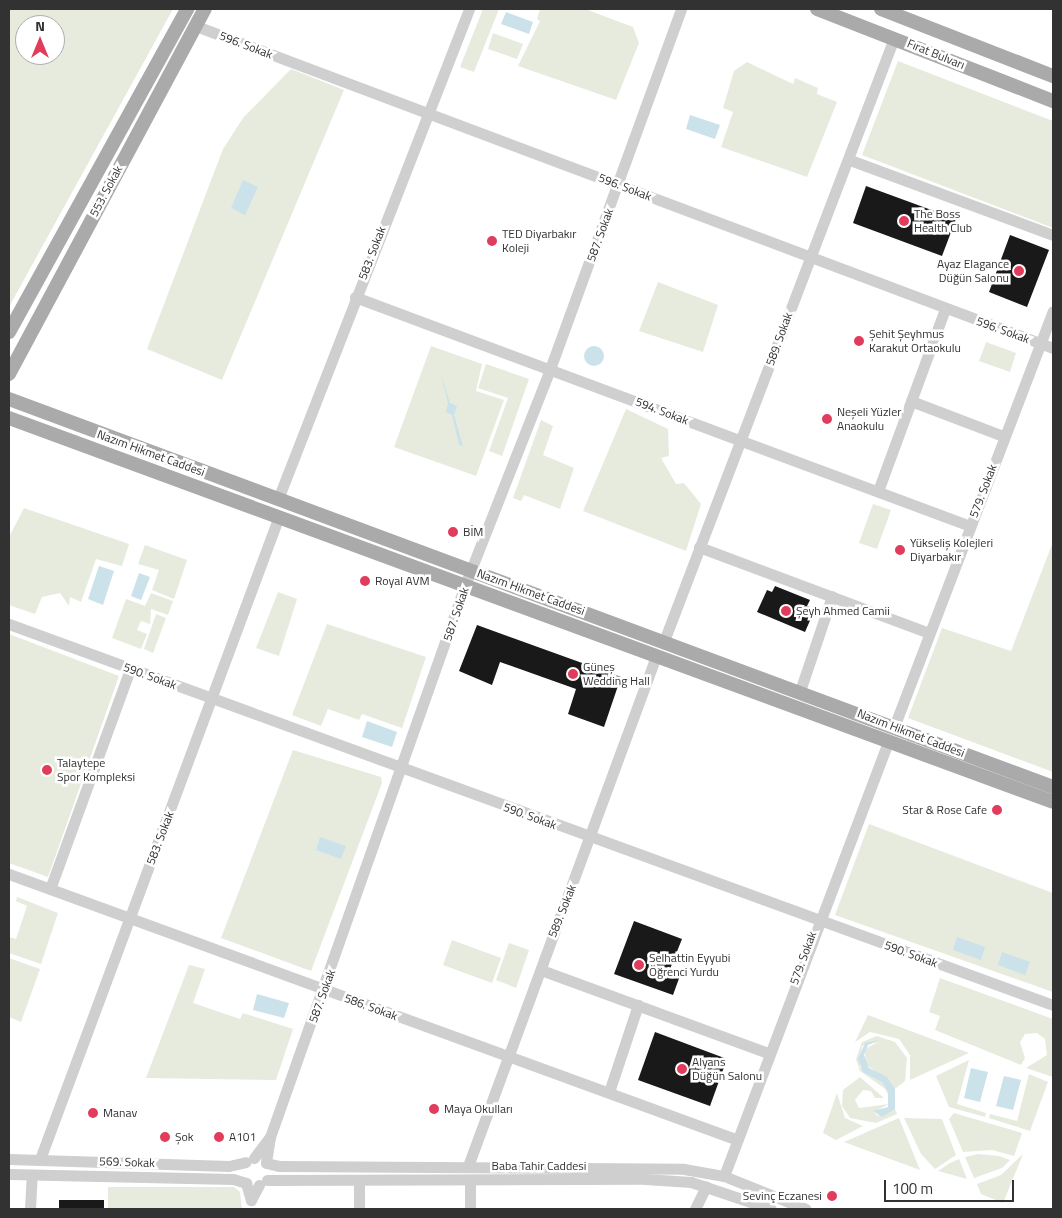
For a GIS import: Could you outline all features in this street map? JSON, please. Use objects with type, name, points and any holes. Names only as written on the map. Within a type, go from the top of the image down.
[{"type":"main road","points":[[9,332],[187,9]]},
{"type":"main road","name":"553. Sokak","points":[[9,374],[205,9]]},
{"type":"main road","name":"Fırat Bulvarı","points":[[817,9],[1053,101]]},
{"type":"main road","name":"Fırat Bulvarı","points":[[881,9],[905,13],[1053,76]]},
{"type":"main road","name":"Nazım Hikmet Caddesi","points":[[9,399],[800,691],[1053,787]]},
{"type":"main road","name":"Nazım Hikmet Caddesi","points":[[9,418],[1053,802]]},
{"type":"street","name":"583. Sokak","points":[[278,499],[355,297],[470,9]]},
{"type":"street","name":"587. Sokak","points":[[270,1137],[403,770],[465,585],[474,571],[550,369],[681,9]]},
{"type":"street","name":"596. Sokak","points":[[196,26],[1053,348]]},
{"type":"street","name":"589. Sokak","points":[[664,641],[810,256],[850,160],[894,38]]},
{"type":"street","points":[[850,160],[1053,235]]},
{"type":"street","name":"594. Sokak","points":[[355,297],[970,526]]},
{"type":"street","points":[[878,491],[946,309]]},
{"type":"street","name":"579. Sokak","points":[[894,728],[1053,311]]},
{"type":"street","points":[[911,401],[1004,436]]},
{"type":"street","name":"583. Sokak","points":[[40,1159],[279,516]]},
{"type":"street","points":[[699,547],[929,633]]},
{"type":"street","points":[[800,691],[832,596]]},
{"type":"street","name":"590. Sokak","points":[[9,624],[816,921],[1053,1005]]},
{"type":"street","name":"589. Sokak","points":[[468,1166],[506,1056],[590,838],[656,656]]},
{"type":"street","points":[[50,889],[130,669]]},
{"type":"street","name":"579. Sokak","points":[[724,1176],[734,1139],[768,1053],[816,921],[888,742]]},
{"type":"street","name":"586. Sokak","points":[[9,874],[734,1139]]},
{"type":"street","points":[[540,970],[768,1053]]},
{"type":"street","points":[[609,1092],[638,1005]]},
{"type":"street","points":[[251,1205],[246,1183],[242,1175],[250,1160],[270,1137]]},
{"type":"street","points":[[251,1205],[263,1183],[270,1137]]},
{"type":"street","name":"569. Sokak","points":[[9,1159],[229,1166],[250,1160]]},
{"type":"street","points":[[250,1160],[266,1163]]},
{"type":"street","name":"Baba Tahir Caddesi","points":[[266,1163],[637,1166],[724,1176],[806,1209]]},
{"type":"street","name":"Baba Tahir Caddesi","points":[[9,1174],[246,1183],[645,1179],[706,1186],[772,1209]]},
{"type":"street","points":[[30,1209],[32,1175]]},
{"type":"street","points":[[470,1180],[470,1209]]},
{"type":"street","points":[[359,1181],[359,1209]]},
{"type":"street","points":[[694,1209],[706,1186]]},
{"type":"shaded area","points":[[9,9],[173,9],[9,307]]},
{"type":"shaded area","points":[[483,9],[499,9],[474,72],[460,67]]},
{"type":"shaded area","points":[[540,9],[585,9],[633,27],[639,43],[616,100],[518,66],[540,21],[537,19]]},
{"type":"shaded area","points":[[493,33],[523,44],[517,59],[488,49]]},
{"type":"shaded area","points":[[898,61],[1053,121],[1053,228],[862,155]]},
{"type":"shaded area","points":[[747,62],[793,84],[795,78],[818,88],[817,94],[837,102],[807,177],[721,147],[733,112],[723,108],[734,71]]},
{"type":"shaded area","points":[[291,69],[344,90],[222,380],[147,349],[223,149],[243,118]]},
{"type":"shaded area","points":[[658,282],[718,305],[703,352],[639,331]]},
{"type":"shaded area","points":[[986,342],[1016,353],[1010,372],[979,361]]},
{"type":"shaded area","points":[[431,346],[482,364],[476,391],[504,400],[476,476],[394,447]]},
{"type":"shaded area","points":[[486,364],[529,379],[502,456],[489,451],[508,398],[478,388]]},
{"type":"shaded area","points":[[626,409],[668,429],[669,456],[661,458],[676,484],[684,483],[701,504],[686,551],[583,511]]},
{"type":"shaded area","points":[[541,420],[553,426],[543,455],[574,468],[560,509],[524,495],[521,501],[513,498]]},
{"type":"shaded area","points":[[873,504],[891,510],[877,549],[859,543]]},
{"type":"shaded area","points":[[24,508],[129,544],[122,566],[96,559],[81,602],[70,597],[69,606],[60,593],[42,597],[35,614],[9,605],[9,537]]},
{"type":"shaded area","points":[[1053,542],[1053,772],[908,718],[942,628],[1011,651]]},
{"type":"shaded area","points":[[145,545],[187,560],[174,599],[152,590],[159,570],[138,564]]},
{"type":"shaded area","points":[[278,592],[297,599],[279,656],[256,648]]},
{"type":"shaded area","points":[[151,593],[173,601],[168,615],[151,609],[150,624],[141,621],[137,630],[147,634],[141,649],[112,638],[126,599],[145,606]]},
{"type":"shaded area","points":[[156,614],[166,618],[153,653],[144,649]]},
{"type":"shaded area","points":[[327,624],[426,657],[402,728],[362,714],[359,720],[328,709],[321,726],[292,715]]},
{"type":"shaded area","name":"Talaytepe Spor Kompleksi","points":[[9,634],[119,676],[48,877],[9,863]]},
{"type":"shaded area","points":[[293,750],[381,777],[382,783],[311,971],[221,938]]},
{"type":"shaded area","points":[[869,824],[1053,893],[1053,992],[835,915]]},
{"type":"shaded area","points":[[17,897],[58,913],[41,964],[9,953],[9,937],[16,939],[27,906],[16,901]]},
{"type":"shaded area","points":[[452,940],[501,958],[492,983],[443,965]]},
{"type":"shaded area","points":[[509,943],[529,950],[516,988],[496,980]]},
{"type":"shaded area","points":[[9,958],[40,969],[21,1022],[9,1017]]},
{"type":"shaded area","points":[[189,965],[205,969],[193,1003],[240,1019],[243,1013],[293,1029],[276,1080],[146,1078]]},
{"type":"shaded area","points":[[940,978],[1053,1019],[1053,1077],[1026,1068],[1047,1055],[1045,1039],[1037,1033],[1025,1034],[1020,1042],[1025,1058],[1021,1065],[935,1030],[940,1016],[929,1012]]},
{"type":"shaded area","points":[[868,1015],[969,1053],[910,1080],[910,1055],[899,1039],[870,1032],[855,1042]]},
{"type":"shaded area","points":[[877,1036],[895,1042],[907,1058],[905,1081],[895,1089],[865,1063],[865,1049],[878,1042],[862,1046],[860,1067],[882,1082],[890,1098],[884,1088],[860,1071],[856,1059],[862,1042]]},
{"type":"shaded area","points":[[969,1060],[957,1104],[986,1113],[985,1117],[949,1107],[936,1076]]},
{"type":"shaded area","points":[[1029,1074],[1048,1082],[1030,1131],[989,1118],[990,1114],[1017,1121]]},
{"type":"shaded area","points":[[860,1077],[884,1098],[875,1098],[871,1091],[863,1090],[855,1100],[859,1108],[889,1104],[874,1112],[878,1116],[895,1109],[897,1114],[876,1123],[850,1118],[842,1106],[843,1090]]},
{"type":"shaded area","points":[[837,1093],[845,1118],[863,1126],[836,1140],[823,1133]]},
{"type":"shaded area","points":[[954,1113],[1022,1133],[1014,1156],[992,1150],[963,1152],[949,1119]]},
{"type":"shaded area","points":[[899,1118],[920,1170],[844,1142]]},
{"type":"shaded area","points":[[904,1118],[942,1119],[956,1155],[935,1169],[921,1154]]},
{"type":"shaded area","points":[[978,1154],[999,1156],[1010,1160],[1002,1168],[974,1178],[965,1157]]},
{"type":"shaded area","points":[[1023,1154],[1003,1203],[981,1194],[977,1184],[1001,1175]]},
{"type":"shaded area","points":[[959,1159],[967,1179],[938,1171],[950,1163]]},
{"type":"shaded area","points":[[108,1187],[234,1187],[240,1192],[242,1209],[108,1209]]},
{"type":"water","points":[[506,12],[533,22],[529,34],[501,24]]},
{"type":"water","points":[[690,115],[720,125],[715,139],[686,129]]},
{"type":"water","points":[[243,180],[258,187],[245,215],[231,208]]},
{"type":"water","points":[[590,346],[598,346],[604,352],[604,360],[598,366],[590,366],[584,360],[584,352]]},
{"type":"water","points":[[440,371],[450,403],[457,406],[454,415],[463,446],[459,445],[452,415],[446,412],[448,403]]},
{"type":"water","points":[[99,566],[114,571],[103,605],[88,599]]},
{"type":"water","points":[[139,573],[150,577],[141,600],[131,596]]},
{"type":"water","points":[[367,721],[397,732],[392,747],[362,737]]},
{"type":"water","points":[[320,837],[346,846],[341,859],[316,850]]},
{"type":"water","points":[[957,937],[985,947],[981,960],[953,950]]},
{"type":"water","points":[[1002,952],[1030,962],[1025,975],[998,965]]},
{"type":"water","points":[[257,994],[289,1003],[284,1018],[253,1010]]},
{"type":"water","points":[[879,1040],[868,1045],[864,1055],[869,1068],[887,1077],[895,1089],[895,1109],[882,1117],[873,1111],[888,1107],[888,1093],[882,1082],[863,1072],[858,1059],[865,1043]]},
{"type":"water","points":[[971,1068],[988,1072],[980,1102],[964,1098]]},
{"type":"water","points":[[1004,1076],[1021,1080],[1013,1110],[996,1106]]},
{"type":"building","name":"The Boss Health Club","points":[[866,186],[956,219],[942,256],[853,223]]},
{"type":"building","name":"Ayaz Elagance Düğün Salonu","points":[[1010,235],[1049,250],[1027,307],[989,292]]},
{"type":"building","name":"Şeyh Ahmed Camii","points":[[775,586],[810,600],[807,606],[815,609],[805,632],[757,612],[767,590],[772,592]]},
{"type":"building","name":"Güneş Wedding Hall","points":[[477,625],[621,677],[604,727],[568,714],[576,689],[500,662],[492,685],[459,671]]},
{"type":"building","name":"Selhattin Eyyubi Öğrenci Yurdu","points":[[634,921],[682,939],[670,969],[681,973],[673,995],[614,974]]},
{"type":"building","name":"Alyans Düğün Salonu","points":[[655,1032],[727,1059],[710,1106],[638,1080]]},
{"type":"building","points":[[59,1200],[104,1200],[104,1209],[59,1209]]},
{"type":"place","name":"The Boss Health Club","points":[[904,221]]},
{"type":"place","name":"TED Diyarbakır Koleji","points":[[492,241]]},
{"type":"place","name":"Ayaz Elagance Düğün Salonu","points":[[1019,271]]},
{"type":"place","name":"Şehit Şeyhmus Karakut Ortaokulu","points":[[859,341]]},
{"type":"place","name":"Neşeli Yüzler Anaokulu","points":[[827,419]]},
{"type":"place","name":"BİM","points":[[453,532]]},
{"type":"place","name":"Yükseliş Kolejleri Diyarbakır","points":[[900,550]]},
{"type":"place","name":"Royal AVM","points":[[365,581]]},
{"type":"place","name":"Şeyh Ahmed Camii","points":[[786,611]]},
{"type":"place","name":"Güneş Wedding Hall","points":[[573,674]]},
{"type":"place","name":"Talaytepe Spor Kompleksi","points":[[47,770]]},
{"type":"place","name":"Star & Rose Cafe","points":[[997,810]]},
{"type":"place","name":"Selhattin Eyyubi Öğrenci Yurdu","points":[[639,965]]},
{"type":"place","name":"Alyans Düğün Salonu","points":[[682,1069]]},
{"type":"place","name":"Maya Okulları","points":[[434,1109]]},
{"type":"place","name":"Manav","points":[[93,1113]]},
{"type":"place","name":"Şok","points":[[165,1137]]},
{"type":"place","name":"A101","points":[[219,1137]]},
{"type":"place","name":"Sevinç Eczanesi","points":[[832,1196]]}]
